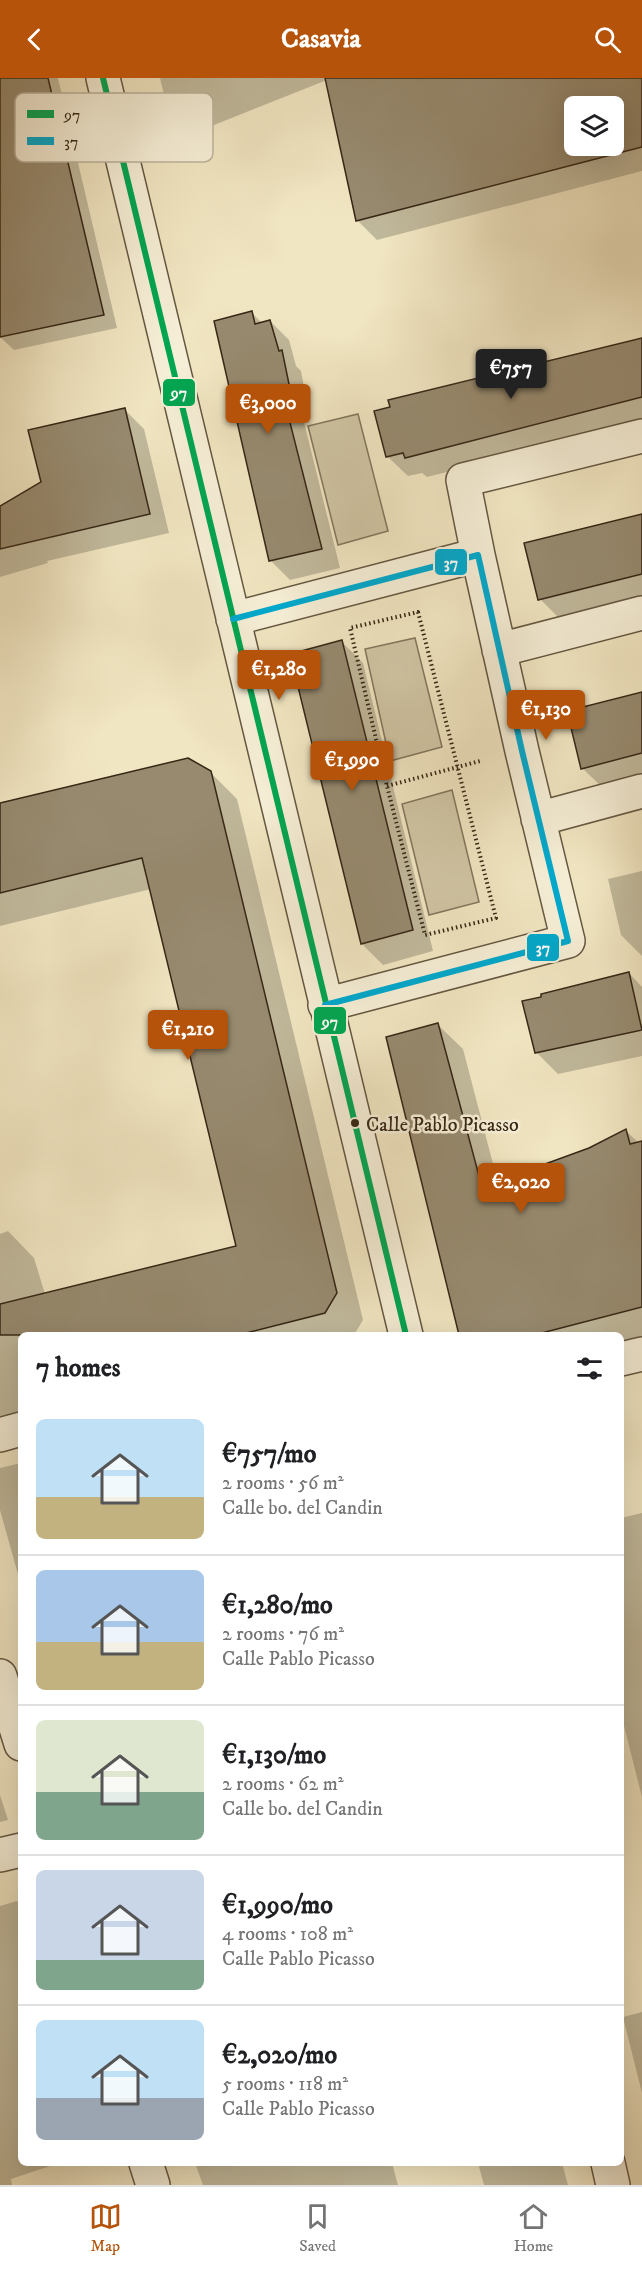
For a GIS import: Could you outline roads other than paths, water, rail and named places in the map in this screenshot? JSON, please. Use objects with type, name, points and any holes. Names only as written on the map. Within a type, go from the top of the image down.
[{"type":"street","points":[[103,78],[107,93]]},
{"type":"street","points":[[123,162],[403,1332]]},
{"type":"street","points":[[325,1005],[568,941],[522,751],[463,480],[642,436]]},
{"type":"street","points":[[233,620],[478,555]]},
{"type":"street","points":[[499,650],[642,613]]},
{"type":"street","points":[[538,819],[642,791]]},
{"type":"street","points":[[624,1358],[642,1354]]},
{"type":"street","points":[[0,1435],[18,1430]]},
{"type":"street","points":[[0,1676],[18,1734]]},
{"type":"street","points":[[0,1855],[18,1851]]},
{"type":"street","points":[[147,2166],[153,2185]]},
{"type":"street","points":[[609,2166],[613,2185]]},
{"type":"place","name":"Calle Pablo Picasso","points":[[355,1123]]}]
